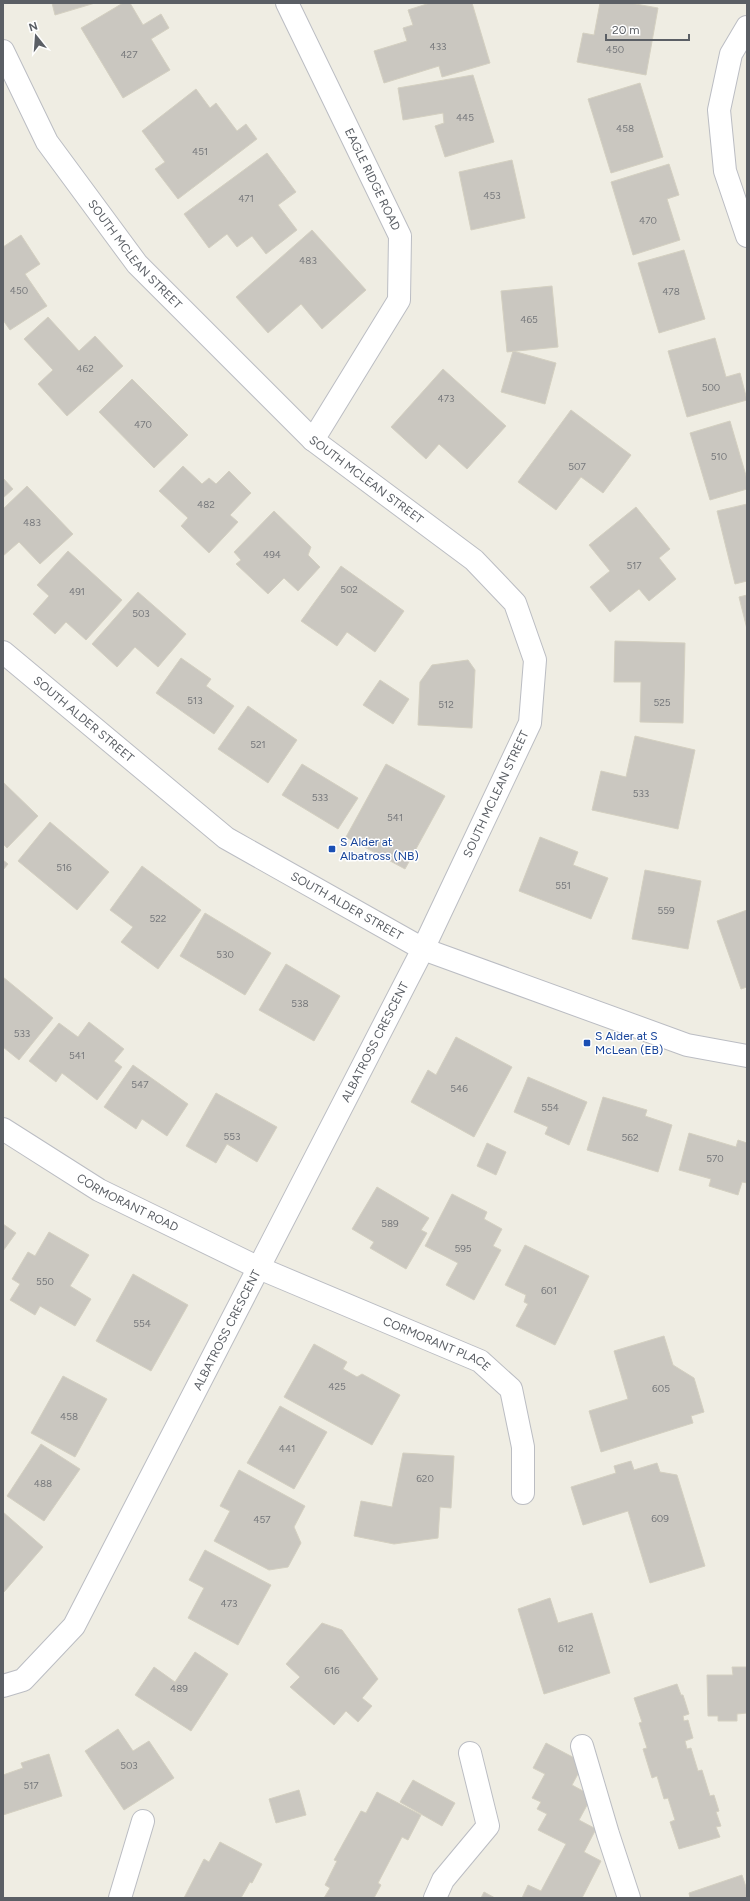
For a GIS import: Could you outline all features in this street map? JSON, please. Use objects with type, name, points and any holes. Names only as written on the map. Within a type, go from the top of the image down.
[{"type":"street","name":"EAGLE RIDGE ROAD","points":[[287,3],[400,236],[399,300],[313,440]]},
{"type":"street","points":[[747,27],[731,54],[718,110],[725,171],[747,236]]},
{"type":"street","name":"SOUTH MCLEAN STREET","points":[[3,52],[47,142],[136,264],[313,440],[474,560],[515,603],[535,660],[530,723],[423,949]]},
{"type":"street","name":"SOUTH ALDER STREET","points":[[3,652],[226,838],[423,949],[687,1046],[747,1056]]},
{"type":"street","name":"ALBATROSS CRESCENT","points":[[3,1686],[23,1680],[74,1626],[423,949]]},
{"type":"street","name":"CORMORANT ROAD","points":[[3,1128],[99,1190],[259,1268]]},
{"type":"street","name":"CORMORANT PLACE","points":[[259,1268],[480,1361],[511,1389],[523,1447],[523,1493]]},
{"type":"street","points":[[582,1746],[629,1898]]},
{"type":"street","points":[[435,1898],[443,1880],[488,1826],[470,1753]]},
{"type":"street","points":[[120,1898],[143,1820]]},
{"type":"building","points":[[52,3],[95,3],[55,15]]},
{"type":"building","points":[[123,3],[130,3],[143,25],[161,14],[169,28],[151,39],[170,70],[123,98],[81,28]]},
{"type":"building","points":[[430,3],[472,3],[490,63],[442,77],[439,66],[384,83],[374,51],[407,41],[403,28],[413,25],[408,10]]},
{"type":"building","points":[[600,3],[630,3],[658,8],[646,75],[577,62],[583,33],[594,35]]},
{"type":"building","points":[[473,75],[494,142],[445,157],[435,126],[444,123],[443,113],[403,120],[398,88]]},
{"type":"building","points":[[640,83],[663,157],[611,173],[588,99]]},
{"type":"building","points":[[196,89],[210,108],[216,103],[237,131],[246,124],[257,139],[178,199],[155,169],[165,162],[142,131]]},
{"type":"building","points":[[267,153],[296,192],[278,205],[297,230],[266,254],[252,236],[237,247],[227,234],[209,248],[184,214]]},
{"type":"building","points":[[512,160],[525,218],[471,230],[459,172]]},
{"type":"building","points":[[669,164],[679,195],[667,199],[680,240],[633,255],[611,182]]},
{"type":"building","points":[[312,230],[366,290],[322,329],[301,304],[268,333],[236,297]]},
{"type":"building","points":[[21,235],[40,264],[25,274],[47,306],[10,330],[3,320],[3,247]]},
{"type":"building","points":[[684,250],[705,319],[659,333],[638,263]]},
{"type":"building","points":[[552,286],[558,347],[507,352],[501,291]]},
{"type":"building","points":[[48,317],[79,351],[95,336],[123,366],[67,416],[38,384],[53,370],[24,339]]},
{"type":"building","points":[[715,338],[726,377],[740,373],[747,400],[687,417],[668,351]]},
{"type":"building","points":[[513,351],[556,363],[545,404],[501,392]]},
{"type":"building","points":[[443,369],[506,426],[467,469],[439,444],[426,459],[391,427]]},
{"type":"building","points":[[132,379],[188,435],[154,468],[99,412]]},
{"type":"building","points":[[571,410],[631,455],[603,493],[581,477],[556,510],[518,482]]},
{"type":"building","points":[[730,421],[747,479],[747,489],[710,500],[690,433]]},
{"type":"building","points":[[183,466],[202,484],[209,478],[216,484],[229,471],[251,493],[230,515],[238,522],[209,553],[181,526],[188,518],[159,491]]},
{"type":"building","points":[[3,478],[13,489],[3,498]]},
{"type":"building","points":[[27,486],[73,534],[40,564],[19,542],[3,556],[3,509]]},
{"type":"building","points":[[747,504],[747,581],[735,584],[717,511]]},
{"type":"building","points":[[636,507],[670,549],[659,558],[676,579],[649,601],[639,589],[610,612],[590,587],[610,571],[589,545]]},
{"type":"building","points":[[274,511],[311,547],[308,555],[320,567],[298,591],[284,578],[268,594],[236,564],[241,560],[234,552]]},
{"type":"building","points":[[68,551],[122,600],[86,640],[66,622],[55,634],[33,614],[49,596],[37,585]]},
{"type":"building","points":[[341,566],[404,611],[375,652],[347,632],[337,646],[301,621]]},
{"type":"building","points":[[138,592],[186,634],[158,667],[135,647],[117,667],[92,644]]},
{"type":"building","points":[[747,595],[747,629],[739,597]]},
{"type":"building","points":[[615,641],[685,643],[683,723],[640,722],[641,682],[614,682]]},
{"type":"building","points":[[181,658],[211,679],[206,686],[234,706],[214,734],[156,693]]},
{"type":"building","points":[[468,660],[475,670],[472,728],[418,725],[420,682],[432,665]]},
{"type":"building","points":[[380,680],[409,699],[393,724],[363,705]]},
{"type":"building","points":[[248,706],[297,740],[268,783],[218,749]]},
{"type":"building","points":[[635,736],[695,750],[678,829],[592,810],[601,771],[626,777]]},
{"type":"building","points":[[302,764],[358,798],[338,829],[282,795]]},
{"type":"building","points":[[386,764],[445,796],[405,869],[346,837]]},
{"type":"building","points":[[3,782],[38,816],[7,848],[3,844]]},
{"type":"building","points":[[50,822],[109,872],[77,910],[18,861]]},
{"type":"building","points":[[540,837],[578,852],[573,865],[608,878],[591,919],[519,891]]},
{"type":"building","points":[[3,860],[8,864],[3,870]]},
{"type":"building","points":[[142,866],[201,910],[158,969],[121,942],[133,927],[110,910]]},
{"type":"building","points":[[645,870],[701,881],[688,949],[632,939]]},
{"type":"building","points":[[747,910],[747,987],[741,989],[717,921]]},
{"type":"building","points":[[205,913],[271,953],[245,995],[180,956]]},
{"type":"building","points":[[286,964],[340,996],[314,1041],[259,1010]]},
{"type":"building","points":[[3,977],[53,1018],[19,1060],[3,1047]]},
{"type":"building","points":[[89,1022],[124,1049],[114,1061],[122,1067],[97,1100],[62,1073],[56,1082],[29,1061],[59,1023],[78,1037]]},
{"type":"building","points":[[456,1037],[512,1067],[474,1137],[411,1102],[428,1070],[436,1075]]},
{"type":"building","points":[[133,1065],[188,1104],[167,1136],[142,1119],[136,1129],[104,1107]]},
{"type":"building","points":[[528,1077],[587,1102],[569,1145],[545,1134],[548,1127],[514,1112]]},
{"type":"building","points":[[216,1093],[277,1127],[257,1162],[227,1144],[216,1163],[186,1146]]},
{"type":"building","points":[[603,1097],[647,1110],[645,1116],[672,1125],[658,1172],[587,1150]]},
{"type":"building","points":[[689,1133],[736,1147],[738,1140],[747,1143],[747,1183],[742,1182],[738,1195],[709,1186],[711,1179],[679,1170]]},
{"type":"building","points":[[487,1143],[506,1152],[496,1175],[477,1166]]},
{"type":"building","points":[[377,1187],[429,1218],[421,1230],[427,1233],[406,1269],[370,1248],[374,1242],[352,1229]]},
{"type":"building","points":[[452,1194],[487,1212],[484,1219],[502,1229],[493,1246],[501,1250],[474,1300],[446,1285],[458,1263],[425,1246]]},
{"type":"building","points":[[3,1224],[16,1233],[3,1251]]},
{"type":"building","points":[[49,1232],[89,1255],[70,1286],[91,1299],[75,1326],[40,1306],[35,1315],[10,1300],[20,1284],[12,1279],[28,1252],[35,1256]]},
{"type":"building","points":[[525,1245],[589,1276],[555,1345],[516,1326],[528,1304],[524,1302],[526,1295],[505,1285]]},
{"type":"building","points":[[133,1274],[188,1305],[151,1371],[96,1341]]},
{"type":"building","points":[[664,1336],[673,1365],[694,1378],[704,1412],[691,1416],[693,1423],[601,1452],[589,1411],[628,1399],[614,1351]]},
{"type":"building","points":[[314,1344],[347,1362],[343,1369],[357,1377],[362,1374],[400,1395],[372,1445],[284,1397]]},
{"type":"building","points":[[63,1376],[107,1399],[75,1457],[31,1433]]},
{"type":"building","points":[[280,1406],[327,1432],[294,1489],[247,1463]]},
{"type":"building","points":[[41,1444],[80,1469],[44,1521],[7,1496]]},
{"type":"building","points":[[403,1453],[454,1456],[451,1508],[440,1507],[438,1538],[394,1544],[354,1536],[361,1501],[392,1507]]},
{"type":"building","points":[[631,1461],[634,1470],[657,1463],[660,1472],[677,1475],[705,1566],[650,1583],[628,1511],[583,1525],[571,1487],[616,1473],[614,1466]]},
{"type":"building","points":[[239,1470],[305,1506],[294,1527],[301,1543],[288,1567],[269,1570],[214,1541],[230,1511],[220,1506]]},
{"type":"building","points":[[3,1512],[43,1547],[4,1592],[3,1592]]},
{"type":"building","points":[[205,1550],[271,1585],[238,1645],[188,1618],[204,1588],[189,1580]]},
{"type":"building","points":[[550,1598],[558,1623],[592,1613],[610,1673],[544,1694],[518,1609]]},
{"type":"building","points":[[322,1623],[342,1630],[378,1679],[362,1698],[372,1706],[358,1722],[346,1711],[334,1725],[290,1687],[300,1677],[286,1664]]},
{"type":"building","points":[[195,1652],[228,1674],[191,1731],[135,1695],[154,1667],[175,1682]]},
{"type":"building","points":[[732,1667],[747,1667],[747,1713],[737,1714],[737,1721],[718,1721],[718,1716],[708,1716],[707,1675],[733,1675]]},
{"type":"building","points":[[677,1684],[681,1695],[683,1695],[689,1714],[683,1716],[684,1721],[688,1720],[693,1738],[685,1741],[687,1749],[691,1748],[698,1771],[702,1770],[710,1796],[714,1795],[719,1811],[716,1812],[721,1826],[716,1827],[720,1837],[679,1849],[670,1822],[675,1820],[668,1798],[664,1799],[657,1776],[652,1778],[643,1749],[647,1748],[639,1723],[642,1722],[634,1698]]},
{"type":"building","points":[[118,1729],[133,1751],[149,1741],[174,1778],[124,1810],[85,1751]]},
{"type":"building","points":[[546,1743],[584,1763],[572,1785],[592,1796],[579,1820],[596,1829],[584,1852],[601,1861],[582,1898],[522,1898],[528,1885],[541,1891],[566,1844],[538,1830],[547,1814],[537,1809],[541,1802],[532,1798],[545,1774],[533,1768]]},
{"type":"building","points":[[49,1754],[62,1796],[3,1815],[3,1775],[23,1768],[21,1763]]},
{"type":"building","points":[[413,1780],[455,1803],[442,1826],[400,1802]]},
{"type":"building","points":[[299,1790],[306,1815],[276,1823],[269,1799]]},
{"type":"building","points":[[377,1792],[421,1815],[408,1840],[402,1837],[378,1883],[381,1885],[374,1898],[324,1898],[330,1888],[325,1885],[337,1861],[334,1860],[361,1811],[366,1813]]},
{"type":"building","points":[[220,1842],[262,1864],[252,1883],[250,1882],[241,1898],[184,1898],[204,1859],[209,1862]]},
{"type":"building","points":[[742,1875],[747,1890],[747,1898],[690,1898],[689,1893]]},
{"type":"building","points":[[484,1892],[495,1898],[481,1898]]},
{"type":"place","name":"S Alder at Albatross (NB)","points":[[332,849]]},
{"type":"place","name":"S Alder at S McLean (EB)","points":[[587,1043]]}]
